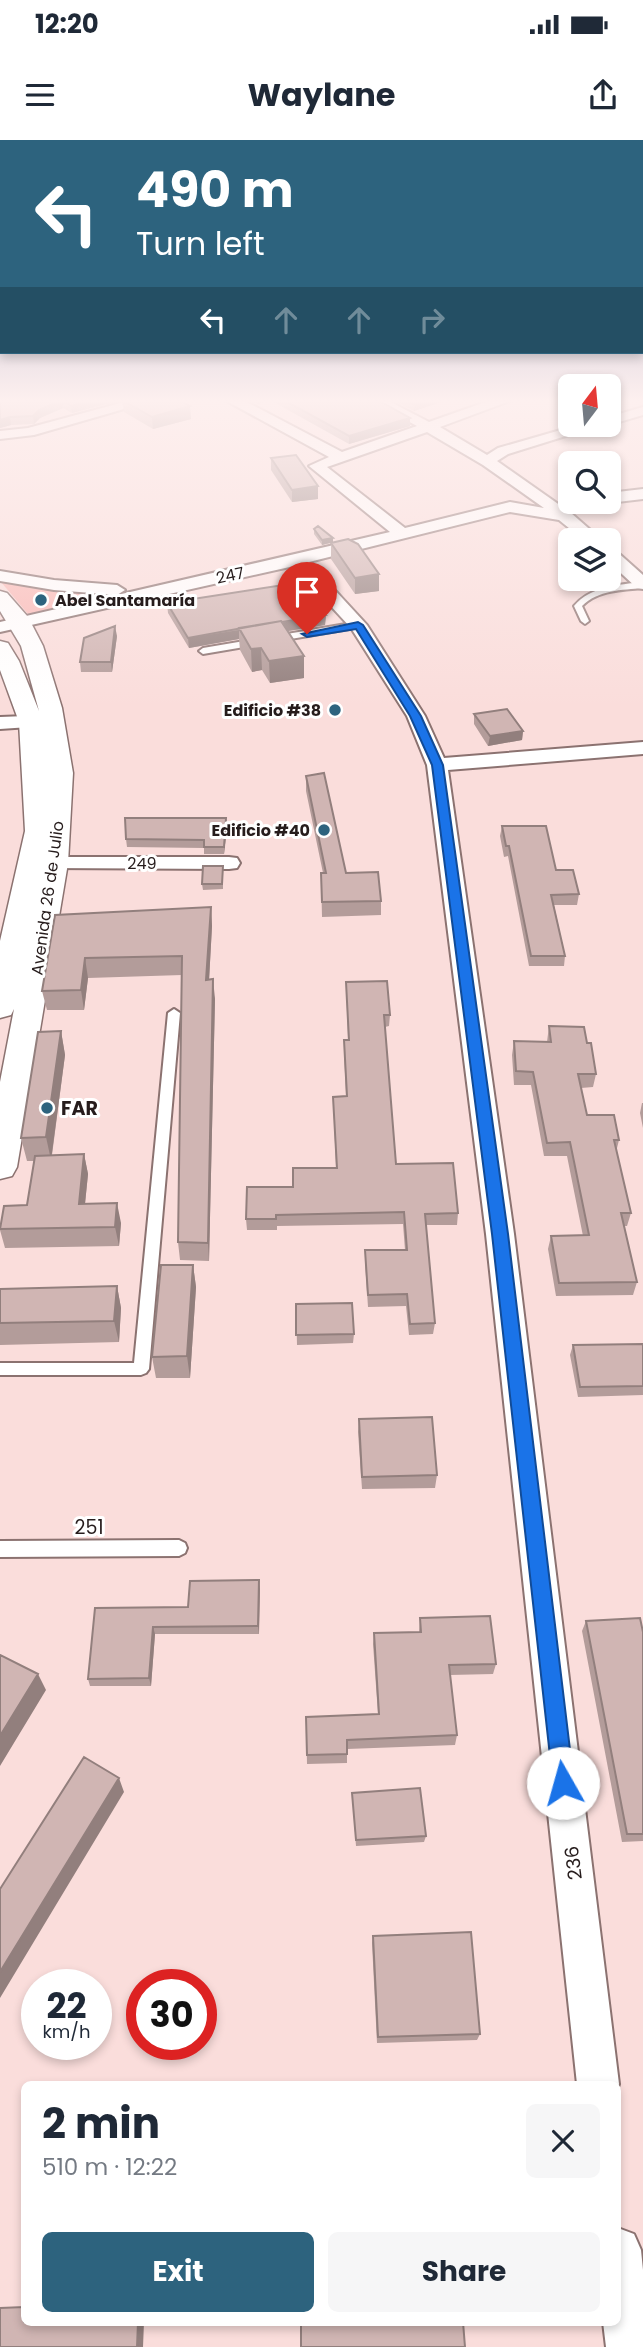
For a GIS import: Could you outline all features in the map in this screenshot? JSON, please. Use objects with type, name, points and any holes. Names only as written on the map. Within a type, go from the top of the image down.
[{"type":"street","points":[[360,501],[404,536]]},
{"type":"street","points":[[510,501],[510,507]]},
{"type":"street","points":[[545,501],[579,528]]},
{"type":"street","name":"247","points":[[17,632],[74,609],[404,536],[510,507],[565,516]]},
{"type":"street","name":"236","points":[[298,560],[358,625],[416,716],[437,765],[500,1234],[598,2081]]},
{"type":"street","points":[[621,563],[641,580]]},
{"type":"street","name":"247","points":[[0,576],[79,587],[155,591]]},
{"type":"street","name":"Avenida 26 de Julio","points":[[0,597],[17,632],[42,722],[61,772],[55,863],[0,1167]]},
{"type":"street","name":"247","points":[[17,632],[48,629],[74,609]]},
{"type":"street","name":"Avenida 26 de Julio","points":[[0,648],[42,722],[38,831],[0,1008]]},
{"type":"street","points":[[0,723],[42,722]]},
{"type":"street","points":[[437,765],[643,748]]},
{"type":"street","name":"249","points":[[55,863],[229,863]]},
{"type":"street","points":[[621,2276],[629,2347]]},
{"type":"lane","points":[[585,621],[578,606],[584,597],[641,580]]},
{"type":"lane","points":[[203,651],[358,625]]},
{"type":"lane","points":[[0,1369],[141,1369],[174,1013]]},
{"type":"lane","name":"251","points":[[0,1549],[178,1548]]},
{"type":"shaded area","points":[[1,582],[70,593],[118,594],[28,614]]},
{"type":"building","points":[[318,526],[333,538],[322,540],[314,529]]},
{"type":"building","points":[[348,539],[358,544],[379,574],[355,578],[331,543]]},
{"type":"building","points":[[283,585],[296,602],[313,599],[326,615],[188,638],[167,603]]},
{"type":"building","points":[[281,621],[304,656],[269,661],[261,648],[251,649],[239,628]]},
{"type":"building","points":[[115,626],[111,662],[80,662],[84,638]]},
{"type":"building","points":[[507,709],[523,731],[490,736],[474,714]]},
{"type":"building","points":[[324,773],[346,873],[378,872],[381,901],[322,902],[321,873],[326,873],[306,776]]},
{"type":"building","points":[[125,818],[226,818],[224,847],[204,847],[204,840],[126,839]]},
{"type":"building","points":[[502,826],[546,826],[556,870],[573,870],[579,894],[551,895],[565,956],[531,956],[509,846],[506,846]]},
{"type":"building","points":[[203,866],[223,866],[222,884],[202,884]]},
{"type":"building","points":[[211,907],[206,980],[213,979],[208,1243],[178,1242],[182,956],[85,958],[81,990],[42,991],[55,915]]},
{"type":"building","points":[[387,981],[390,1015],[384,1015],[396,1164],[453,1163],[458,1213],[425,1214],[435,1323],[410,1324],[407,1294],[368,1295],[365,1250],[407,1250],[404,1212],[276,1215],[276,1219],[246,1219],[247,1187],[293,1187],[293,1168],[337,1168],[333,1097],[347,1096],[344,1040],[349,1040],[346,982]]},
{"type":"building","points":[[549,1026],[584,1027],[587,1043],[591,1043],[596,1074],[578,1074],[587,1115],[614,1115],[619,1140],[614,1140],[631,1213],[621,1213],[637,1282],[559,1283],[551,1236],[589,1235],[570,1142],[547,1143],[533,1072],[516,1071],[514,1041],[551,1042]]},
{"type":"building","points":[[61,1031],[46,1137],[21,1138],[38,1032]]},
{"type":"building","points":[[84,1154],[79,1204],[117,1203],[115,1227],[0,1229],[4,1206],[27,1205],[35,1156]]},
{"type":"building","points":[[161,1265],[193,1265],[187,1356],[152,1357]]},
{"type":"building","points":[[117,1286],[114,1321],[0,1323],[0,1289]]},
{"type":"building","points":[[352,1303],[354,1334],[296,1335],[296,1304]]},
{"type":"building","points":[[643,1344],[643,1386],[580,1387],[573,1345]]},
{"type":"building","points":[[432,1417],[437,1475],[362,1477],[359,1419]]},
{"type":"building","points":[[259,1580],[258,1626],[153,1627],[149,1678],[88,1679],[95,1608],[188,1607],[190,1581]]},
{"type":"building","points":[[490,1616],[496,1664],[449,1665],[457,1735],[347,1740],[347,1754],[307,1755],[306,1717],[379,1714],[374,1633],[421,1632],[420,1618]]},
{"type":"building","points":[[640,1618],[643,1632],[643,1834],[627,1834],[586,1621]]},
{"type":"building","points":[[0,1655],[38,1674],[0,1736]]},
{"type":"building","points":[[84,1757],[119,1778],[0,1972],[0,1889]]},
{"type":"building","points":[[420,1788],[426,1836],[356,1840],[352,1793]]},
{"type":"building","points":[[471,1932],[480,2034],[378,2037],[373,1936]]},
{"type":"building","points":[[21,2307],[21,2326],[138,2326],[137,2347],[0,2347],[0,2308]]},
{"type":"building","points":[[301,2326],[463,2326],[465,2347],[301,2347]]},
{"type":"place","name":"Abel Santamaría","points":[[41,600]]},
{"type":"place","name":"Edificio #38","points":[[335,710]]},
{"type":"place","name":"Edificio #40","points":[[324,830]]},
{"type":"place","name":"FAR","points":[[47,1108]]},
{"type":"route","points":[[307,634],[358,625],[416,716],[437,765],[500,1234],[563,1783]]}]
